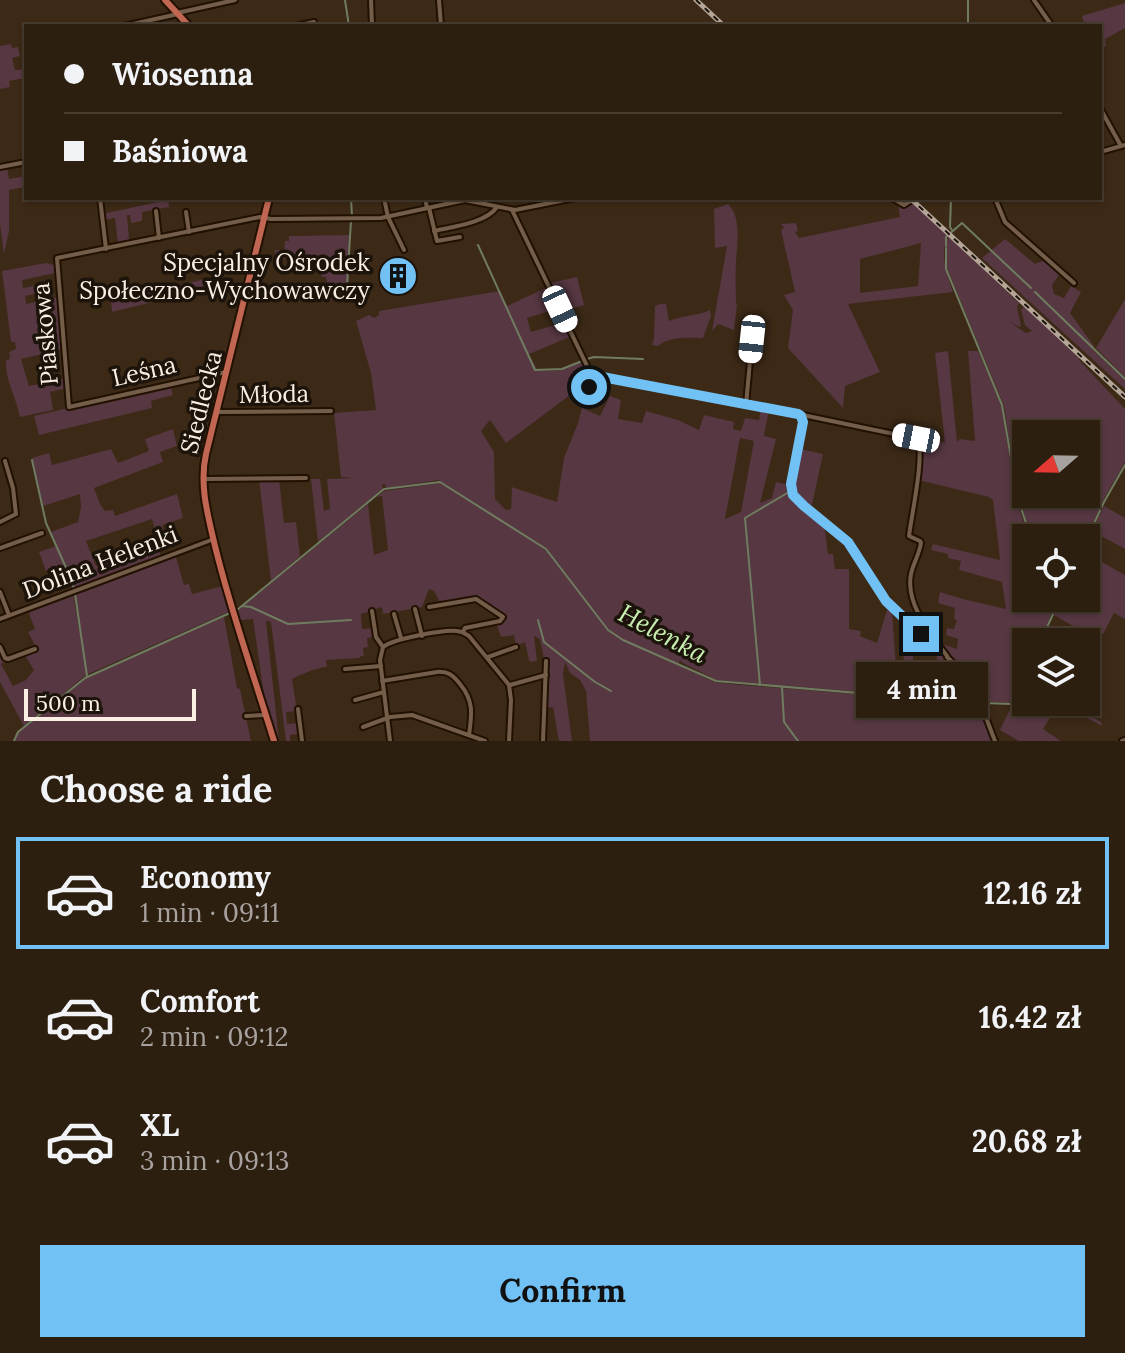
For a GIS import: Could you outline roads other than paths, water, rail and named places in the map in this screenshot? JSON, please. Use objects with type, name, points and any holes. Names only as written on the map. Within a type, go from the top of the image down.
[{"type":"main road","points":[[165,0],[187,24]]},
{"type":"main road","name":"Siedlecka","points":[[269,200],[204,462],[203,479],[214,539],[234,614],[274,741]]},
{"type":"street","points":[[132,24],[235,0]]},
{"type":"street","points":[[371,0],[372,24]]},
{"type":"street","points":[[439,0],[441,24]]},
{"type":"street","points":[[1034,0],[1051,24]]},
{"type":"street","points":[[305,24],[314,22]]},
{"type":"street","points":[[1102,111],[1123,145],[1102,151]]},
{"type":"street","points":[[0,167],[24,162]]},
{"type":"street","points":[[100,200],[106,249],[260,217],[388,217],[458,200],[512,210],[564,200]]},
{"type":"street","points":[[384,200],[388,217],[404,250]]},
{"type":"street","points":[[426,200],[437,241],[460,237]]},
{"type":"street","points":[[996,200],[1005,222],[1074,283]]},
{"type":"street","points":[[434,231],[468,223],[494,212],[497,207]]},
{"type":"street","points":[[512,210],[592,373],[597,376],[918,439],[917,481],[909,536],[921,543],[911,573],[912,596],[919,614],[947,656]]},
{"type":"street","points":[[156,211],[159,238]]},
{"type":"street","points":[[186,212],[189,232]]},
{"type":"street","name":"Piaskowa","points":[[69,407],[57,258],[106,249]]},
{"type":"street","points":[[746,405],[752,339]]},
{"type":"street","name":"Leśna","points":[[69,407],[227,372]]},
{"type":"street","points":[[583,403],[592,373]]},
{"type":"street","name":"Młoda","points":[[217,412],[331,411]]},
{"type":"street","points":[[801,416],[803,422],[791,484],[795,498],[848,542],[889,605],[971,679],[995,741]]},
{"type":"street","points":[[0,522],[16,514],[5,461]]},
{"type":"street","points":[[203,479],[306,478]]},
{"type":"street","points":[[0,548],[42,533]]},
{"type":"street","name":"Dolina Helenki","points":[[0,619],[214,539]]},
{"type":"street","points":[[0,594],[9,615]]},
{"type":"street","points":[[429,607],[476,599],[503,617],[500,621],[465,628],[463,632]]},
{"type":"street","points":[[415,609],[422,636]]},
{"type":"street","points":[[372,611],[376,637],[383,647]]},
{"type":"street","points":[[394,614],[401,639]]},
{"type":"street","points":[[390,741],[381,666],[377,656],[389,642],[451,631],[463,632],[475,642],[509,685],[509,741]]},
{"type":"street","points":[[0,647],[8,659],[35,649]]},
{"type":"street","points":[[488,657],[516,647]]},
{"type":"street","points":[[543,741],[546,661]]},
{"type":"street","points":[[345,669],[381,666]]},
{"type":"street","points":[[382,681],[437,672],[452,675],[467,692],[471,702],[469,735]]},
{"type":"street","points":[[509,685],[546,675]]},
{"type":"street","points":[[355,700],[384,692]]},
{"type":"street","points":[[298,709],[302,741]]},
{"type":"street","points":[[246,716],[266,715]]},
{"type":"street","points":[[363,727],[397,715],[412,715],[485,741]]},
{"type":"waterway","points":[[345,0],[349,24]]},
{"type":"waterway","name":"Helenka","points":[[968,0],[968,24]]},
{"type":"waterway","points":[[350,217],[351,200]]},
{"type":"waterway","name":"Helenka","points":[[951,200],[952,230]]},
{"type":"waterway","points":[[273,217],[292,217]]},
{"type":"waterway","points":[[272,221],[351,221],[347,286]]},
{"type":"waterway","points":[[946,246],[946,237],[962,223],[1031,288]]},
{"type":"waterway","points":[[478,245],[535,370],[562,369],[582,361]]},
{"type":"waterway","name":"Helenka","points":[[946,248],[946,269],[1002,405],[1018,499],[1026,524]]},
{"type":"waterway","points":[[1035,292],[1125,379]]},
{"type":"waterway","points":[[587,359],[643,359]]},
{"type":"waterway","points":[[32,460],[46,523],[74,589]]},
{"type":"waterway","points":[[1094,524],[1125,465]]},
{"type":"waterway","name":"Helenka","points":[[237,610],[384,489],[440,482],[546,549],[608,630],[623,640],[716,681],[977,703]]},
{"type":"waterway","points":[[760,685],[745,518],[789,492]]},
{"type":"waterway","points":[[75,594],[87,676]]},
{"type":"waterway","points":[[242,606],[288,624],[351,620]]},
{"type":"waterway","name":"Helenka","points":[[1047,628],[1054,612]]},
{"type":"waterway","name":"Helenka","points":[[14,741],[18,732],[85,678],[230,613]]},
{"type":"waterway","points":[[538,620],[544,642],[611,691]]},
{"type":"waterway","points":[[782,687],[784,722],[798,741]]},
{"type":"waterway","name":"Helenka","points":[[985,703],[1012,702]]},
{"type":"railway","points":[[696,0],[722,24]]},
{"type":"railway","points":[[912,200],[1125,397]]},
{"type":"place","name":"Specjalny Ośrodek Społeczno-Wychowawczy","points":[[398,276]]}]
